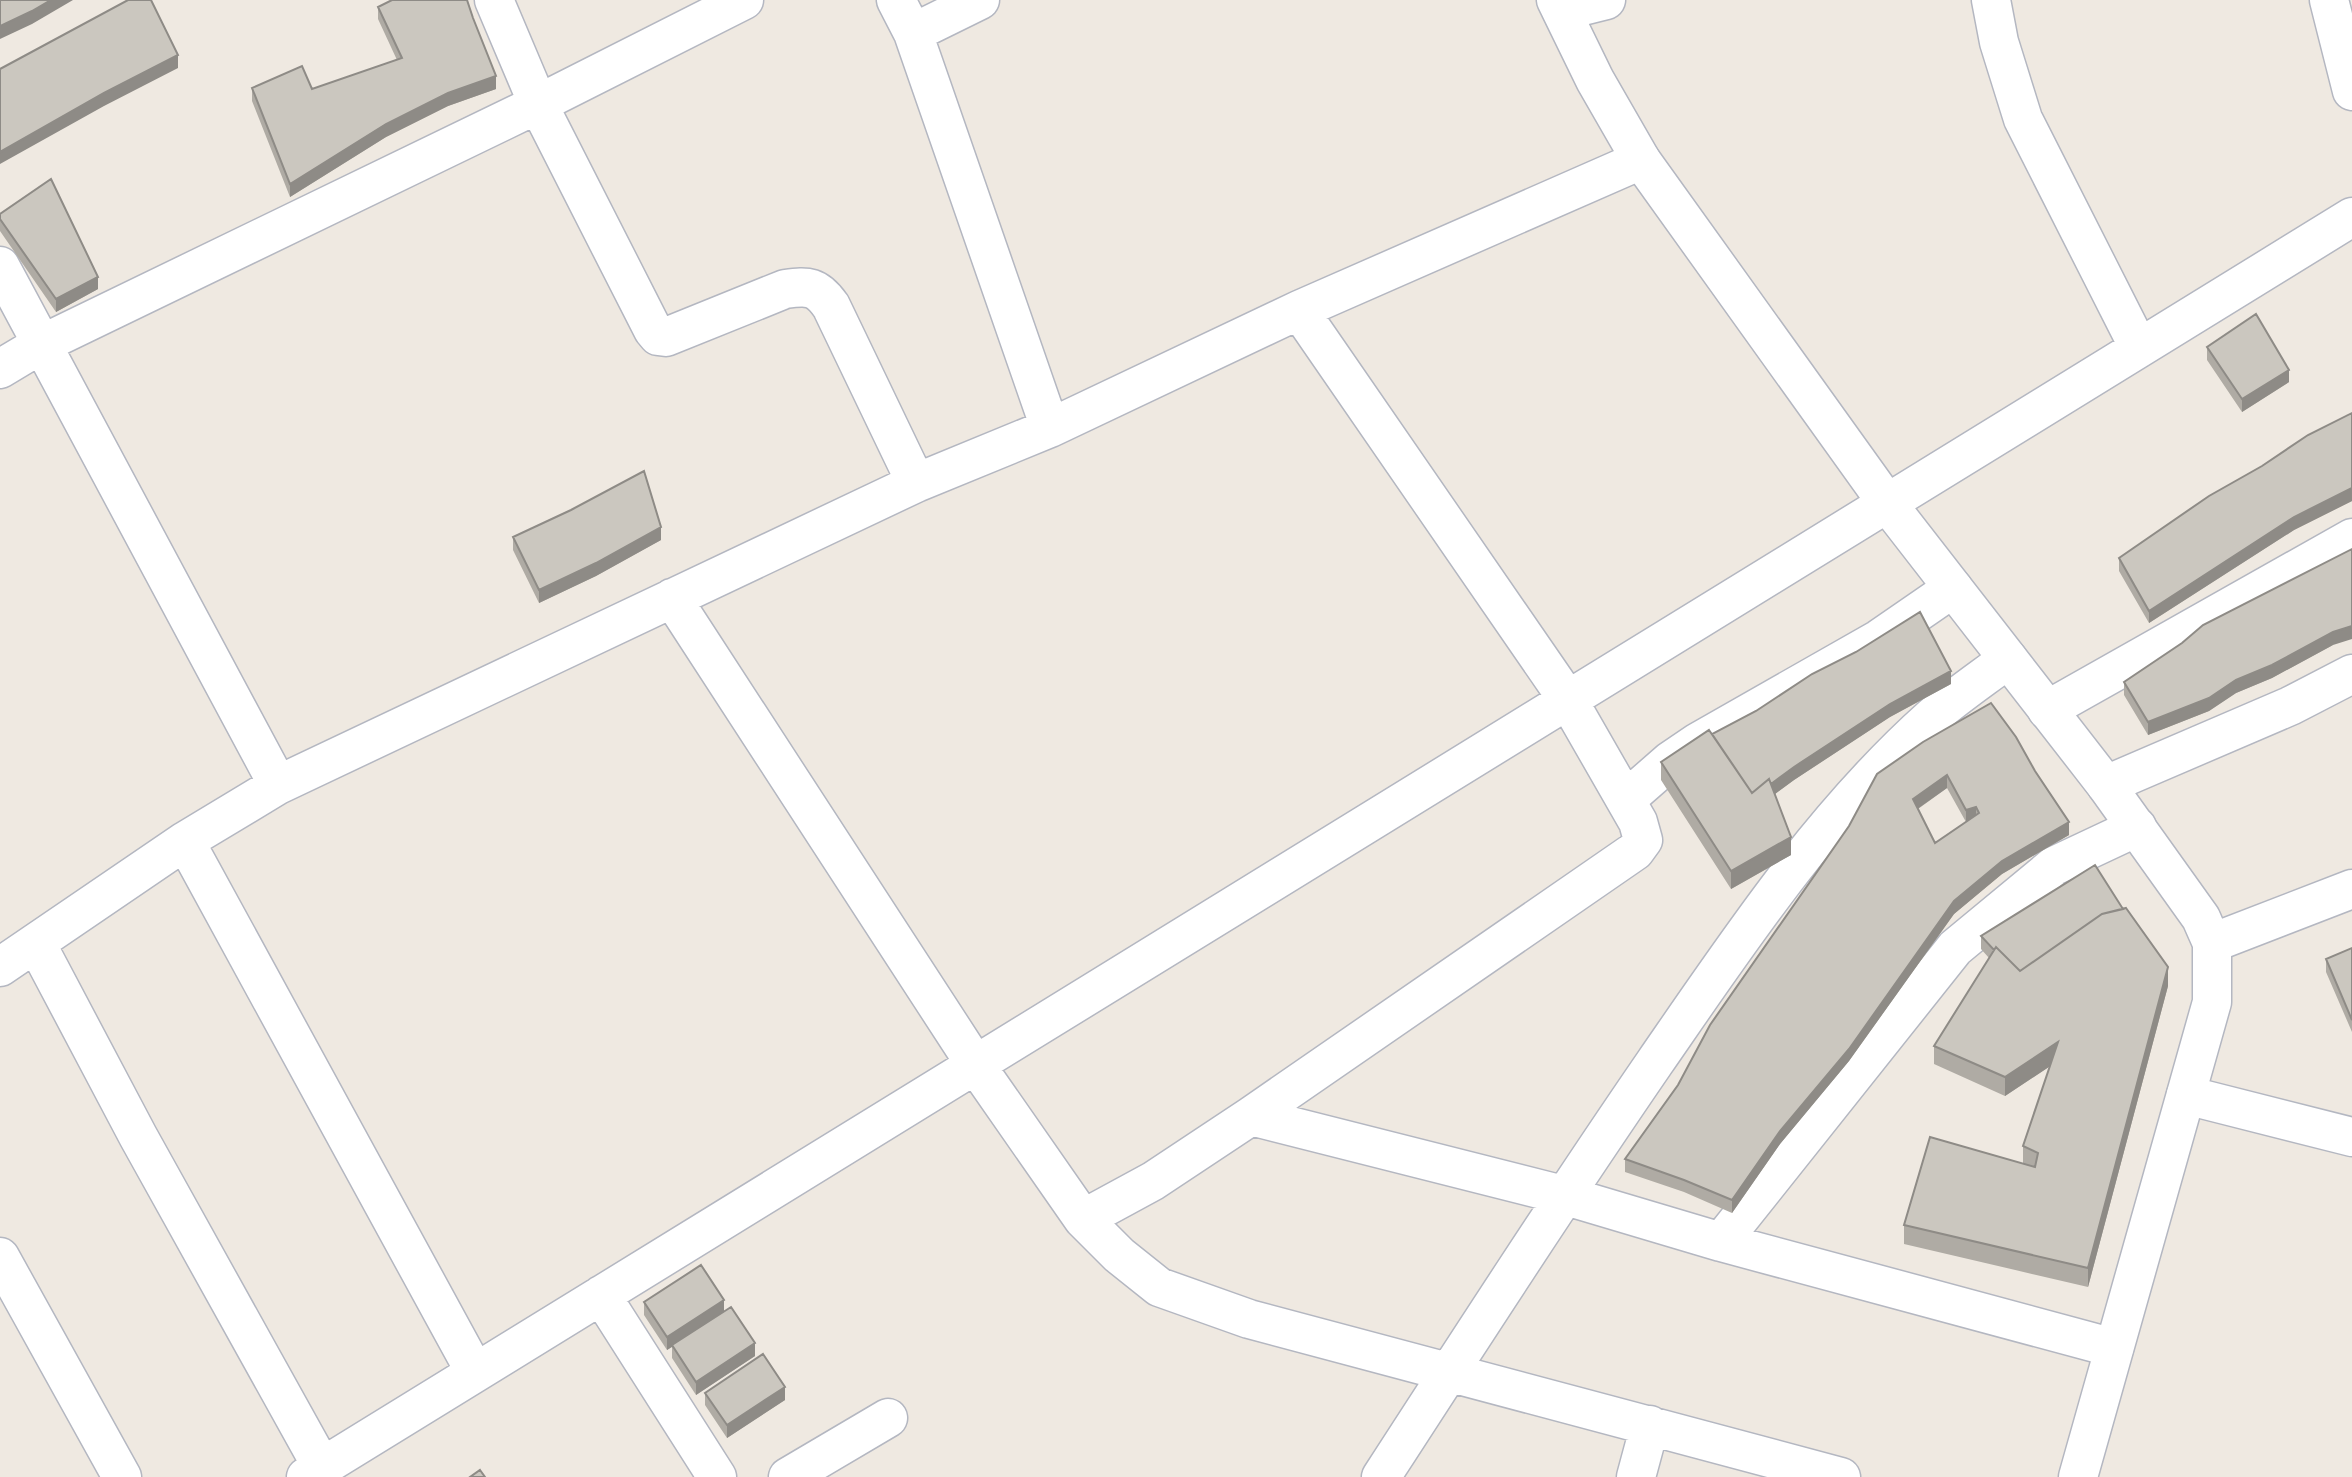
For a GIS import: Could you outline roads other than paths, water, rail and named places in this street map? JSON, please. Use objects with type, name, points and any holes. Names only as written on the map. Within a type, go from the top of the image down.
[{"type":"street","points":[[494,0],[538,104],[653,330],[659,336],[666,337],[785,289],[804,287],[821,292],[831,306],[916,483]]},
{"type":"street","points":[[0,369],[40,345],[538,104],[744,0]]},
{"type":"street","points":[[896,0],[913,33],[1050,428]]},
{"type":"street","points":[[913,33],[980,0]]},
{"type":"street","points":[[1606,0],[1559,6],[1595,80],[1641,160],[1887,503],[2106,785],[2202,918],[2213,943],[2212,1002],[2078,1477]]},
{"type":"street","points":[[1991,0],[1999,42],[2023,119],[2139,348]]},
{"type":"street","points":[[2329,0],[2352,91]]},
{"type":"street","points":[[0,967],[185,841],[278,785],[916,483],[1050,428],[1299,310],[1641,160]]},
{"type":"street","points":[[36,943],[314,1472],[2352,217]]},
{"type":"street","points":[[0,266],[278,785]]},
{"type":"street","points":[[1083,1219],[1153,1181],[1251,1116],[1635,851],[1643,840],[1642,831],[1625,797],[1568,699],[1299,310]]},
{"type":"street","points":[[2047,710],[2352,538]]},
{"type":"street","points":[[1625,797],[1670,761],[1698,743],[1879,639],[1953,588]]},
{"type":"street","points":[[672,598],[975,1064],[1083,1219],[1119,1255],[1159,1287],[1249,1319],[1841,1477]]},
{"type":"street","points":[[1381,1477],[1563,1195],[1716,973],[1797,865],[1857,791],[1933,716],[2008,659]]},
{"type":"street","points":[[2106,785],[2290,706],[2352,674]]},
{"type":"street","points":[[1721,1242],[1955,948],[2054,866],[2137,828]]},
{"type":"street","points":[[185,841],[475,1372]]},
{"type":"street","points":[[2213,943],[2352,890]]},
{"type":"street","points":[[2186,1095],[2352,1137]]},
{"type":"street","points":[[1251,1116],[1563,1195],[1721,1242],[2114,1348]]},
{"type":"street","points":[[0,1257],[122,1477]]},
{"type":"street","points":[[601,1295],[703,1472]]},
{"type":"street","points":[[788,1477],[888,1418]]},
{"type":"street","points":[[1636,1477],[1650,1425]]}]
